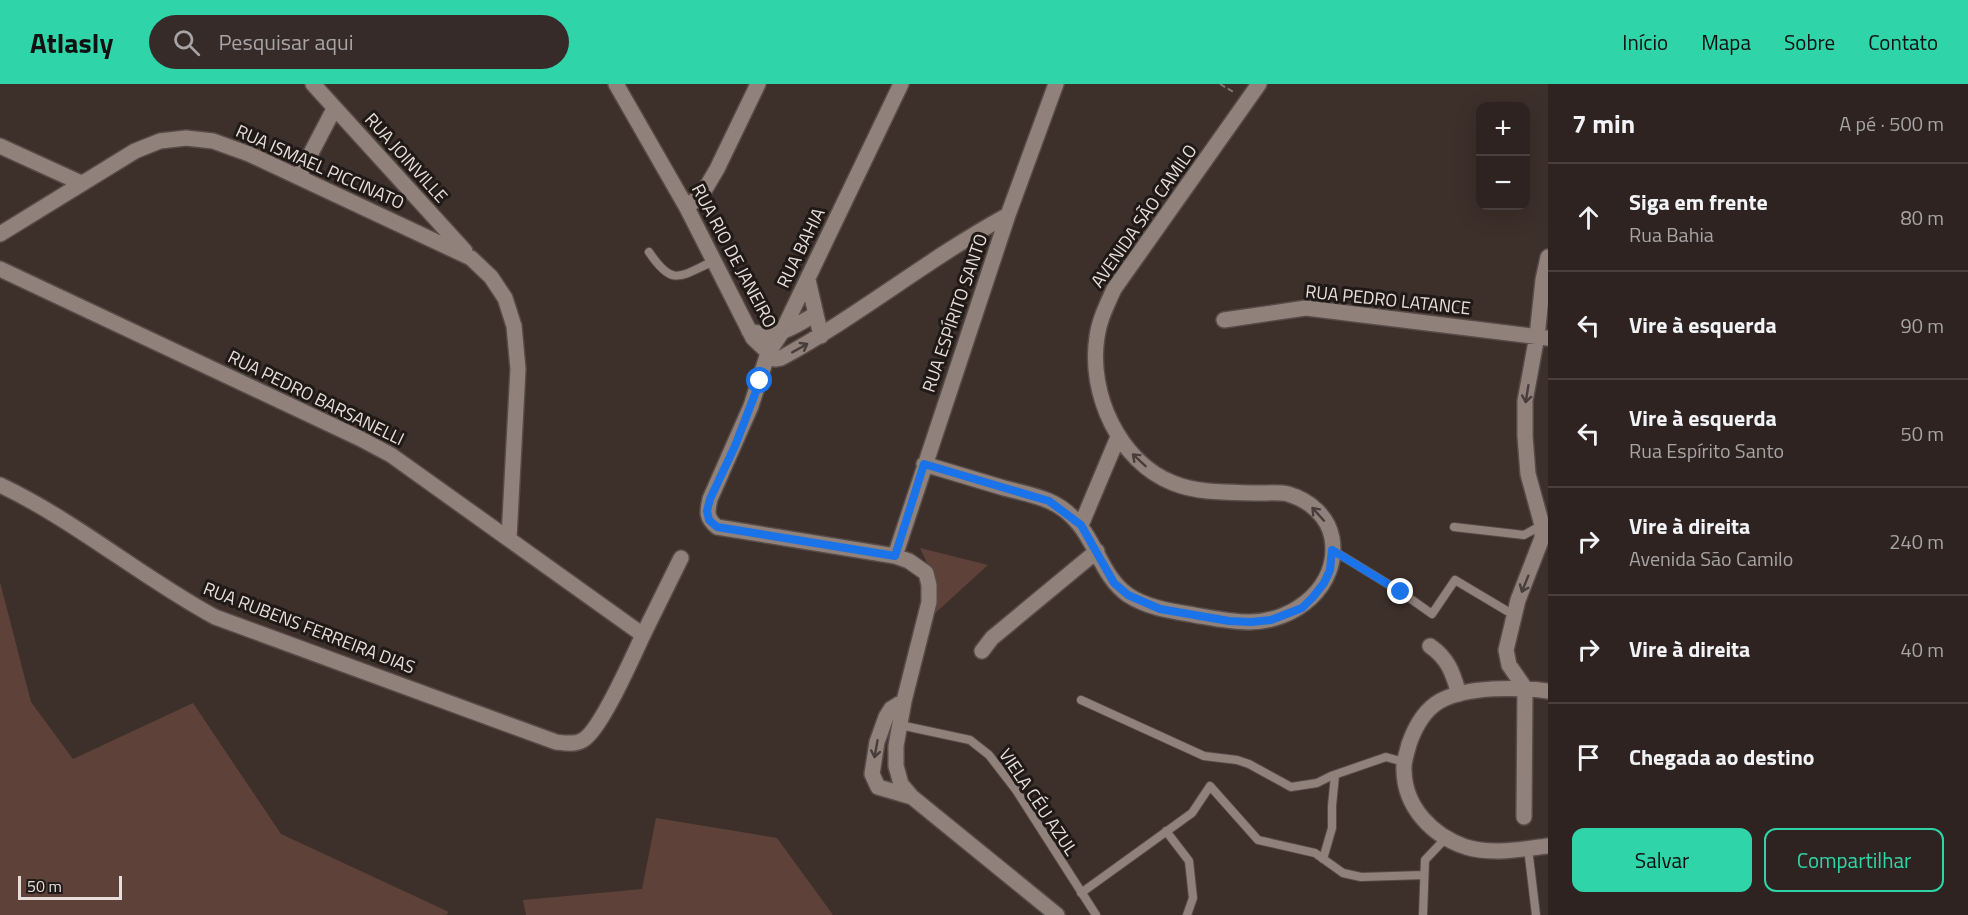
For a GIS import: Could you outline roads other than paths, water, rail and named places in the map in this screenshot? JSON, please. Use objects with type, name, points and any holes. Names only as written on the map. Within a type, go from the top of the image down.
[{"type":"street","name":"RUA JOINVILLE","points":[[313,84],[471,258]]},
{"type":"street","name":"RUA RIO DE JANEIRO","points":[[616,84],[687,208],[749,331],[758,344],[775,359],[821,336],[965,238],[1008,215]]},
{"type":"street","points":[[687,208],[704,191],[717,169],[758,84]]},
{"type":"street","name":"RUA BAHIA","points":[[895,556],[717,527],[709,520],[707,511],[710,499],[751,406],[768,353],[782,332],[808,280],[901,84]]},
{"type":"street","name":"RUA ESPÍRITO SANTO","points":[[895,556],[1008,215],[1056,84]]},
{"type":"street","name":"AVENIDA SÃO CAMILO","points":[[924,464],[1049,501],[1081,525],[1114,583],[1128,595],[1143,603],[1160,609],[1251,622],[1271,620],[1302,608],[1324,583],[1330,570],[1332,537],[1323,516],[1302,500],[1287,494],[1209,491],[1174,483],[1152,472],[1118,438],[1101,397],[1096,369],[1096,338],[1103,313],[1114,290],[1259,84]]},
{"type":"street","points":[[299,176],[334,108]]},
{"type":"street","name":"RUA ISMAEL PICCINATO","points":[[0,234],[135,151],[160,141],[186,138],[213,141],[299,176],[471,258],[491,277],[505,297],[514,326],[518,369],[509,538]]},
{"type":"street","points":[[0,146],[81,183]]},
{"type":"street","points":[[1524,817],[1525,688],[1509,665],[1506,650],[1518,600],[1542,538],[1542,525],[1528,474],[1525,401],[1543,337],[1543,280],[1548,257]]},
{"type":"street","name":"RUA PEDRO BARSANELLI","points":[[0,268],[391,455],[643,635]]},
{"type":"street","points":[[808,280],[821,336]]},
{"type":"street","name":"RUA PEDRO LATANCE","points":[[1224,320],[1306,308],[1543,337]]},
{"type":"street","points":[[749,331],[769,335],[782,332],[816,314]]},
{"type":"street","points":[[1081,525],[1118,438]]},
{"type":"street","name":"RUA RUBENS FERREIRA DIAS","points":[[0,485],[62,518],[186,601],[215,617],[556,742],[570,744],[583,741],[596,728],[643,635]]},
{"type":"street","points":[[982,651],[992,638],[1097,551]]},
{"type":"street","points":[[895,556],[920,567],[926,573],[929,585],[929,602],[900,725],[896,766],[901,784],[912,797],[1057,915]]},
{"type":"street","points":[[643,635],[681,558]]},
{"type":"street","points":[[1430,646],[1442,654],[1460,694]]},
{"type":"street","points":[[1548,692],[1525,688],[1504,688],[1460,694],[1441,700],[1427,710],[1413,731],[1404,762],[1407,791],[1417,810],[1429,826],[1445,838],[1468,848],[1490,851],[1548,846]]},
{"type":"street","points":[[904,701],[891,709],[886,717],[877,742],[872,774],[878,787],[912,797]]},
{"type":"lane","points":[[649,252],[668,275],[677,276],[714,261]]},
{"type":"lane","points":[[1454,528],[1524,535],[1542,525]]},
{"type":"lane","points":[[1332,550],[1401,592],[1432,614],[1455,580],[1508,611]]},
{"type":"lane","points":[[1081,700],[1204,756],[1238,760],[1249,764],[1291,787],[1317,783],[1386,758],[1404,762]]},
{"type":"lane","name":"VIELA CÉU AZUL","points":[[900,725],[960,737],[981,747],[1016,790],[1096,915]]},
{"type":"lane","points":[[1323,859],[1332,828],[1335,775]]},
{"type":"lane","points":[[1081,894],[1192,813],[1210,786],[1258,840],[1315,853],[1342,873],[1361,877],[1424,875]]},
{"type":"lane","points":[[1166,831],[1189,861],[1193,898],[1187,915]]},
{"type":"lane","points":[[1423,915],[1425,860],[1445,838]]},
{"type":"lane","points":[[1528,848],[1536,915]]}]
